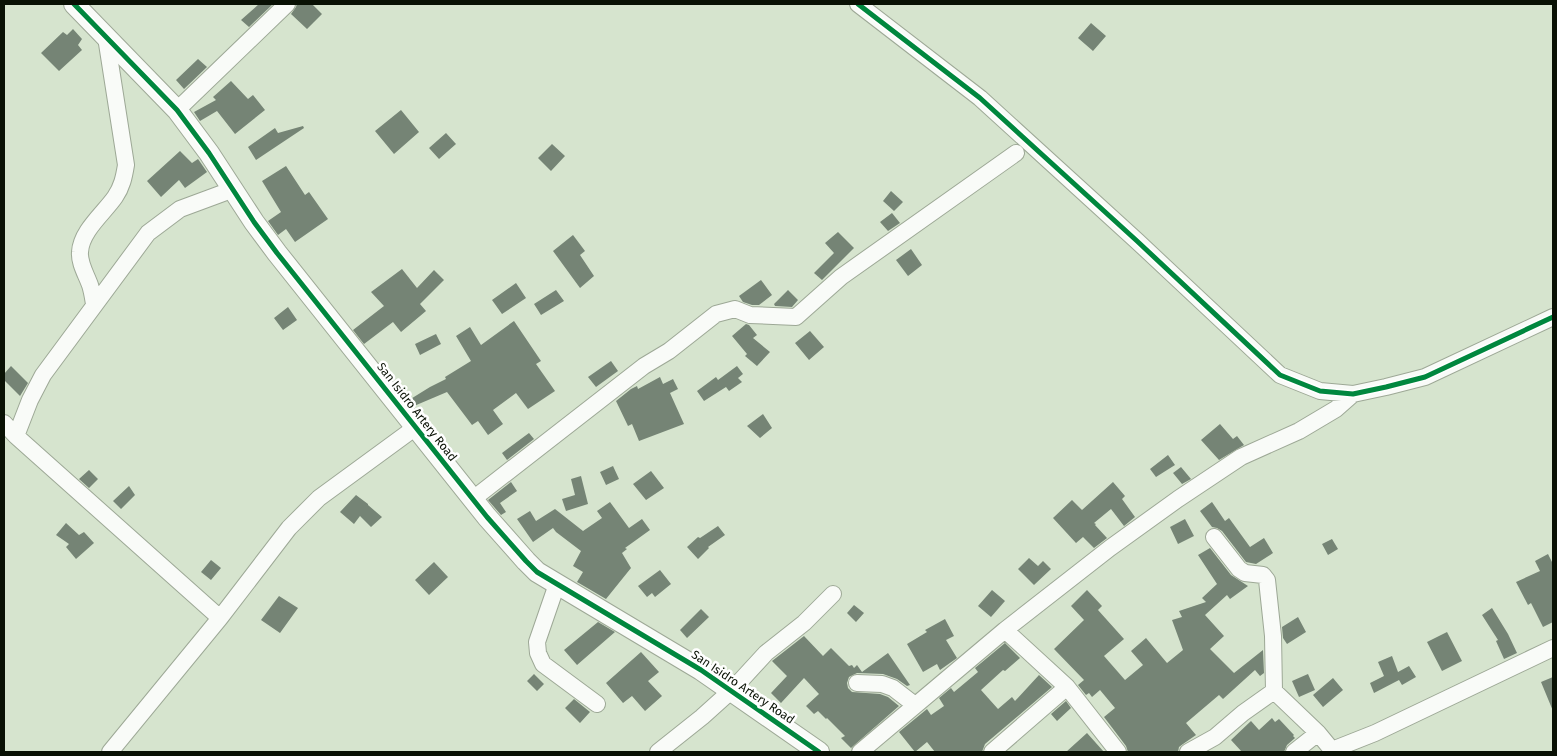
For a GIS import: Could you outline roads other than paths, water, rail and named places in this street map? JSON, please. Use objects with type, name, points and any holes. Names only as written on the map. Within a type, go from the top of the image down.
[{"type":"street","name":"San Isidro Artery Road","points":[[74,4],[177,110],[209,153],[254,222],[277,253],[473,499],[526,562],[557,584],[694,665],[819,752]]},
{"type":"street","points":[[177,110],[287,4]]},
{"type":"street","points":[[858,4],[980,98],[1280,375],[1320,391],[1352,394],[1425,377],[1553,317]]},
{"type":"street","points":[[94,304],[90,286],[82,266],[80,251],[86,233],[115,198],[123,182],[126,165],[106,37]]},
{"type":"street","points":[[473,499],[644,366],[669,351],[716,314],[735,310],[750,315],[796,317],[841,277],[1016,154]]},
{"type":"street","points":[[16,436],[30,400],[44,375],[94,304],[148,233],[180,209],[234,189]]},
{"type":"street","points":[[860,752],[1005,630],[1110,548],[1241,457],[1299,431],[1336,409],[1352,394]]},
{"type":"street","points":[[4,422],[16,436],[220,618]]},
{"type":"street","points":[[110,752],[220,618],[289,528],[319,498],[416,427]]},
{"type":"street","points":[[1214,537],[1239,569],[1245,573],[1263,575],[1267,580],[1273,636],[1274,691],[1318,733],[1333,751],[1375,734],[1553,648]]},
{"type":"street","points":[[557,584],[537,642],[538,653],[543,664],[597,704]]},
{"type":"street","points":[[658,752],[732,690],[766,653],[804,623],[833,594]]},
{"type":"street","points":[[1005,630],[1067,688],[1118,752]]},
{"type":"street","points":[[857,683],[882,684],[893,688],[914,705]]},
{"type":"street","points":[[992,752],[1067,688]]},
{"type":"street","points":[[1188,752],[1215,737],[1274,691]]},
{"type":"street","points":[[1294,752],[1318,733]]}]
